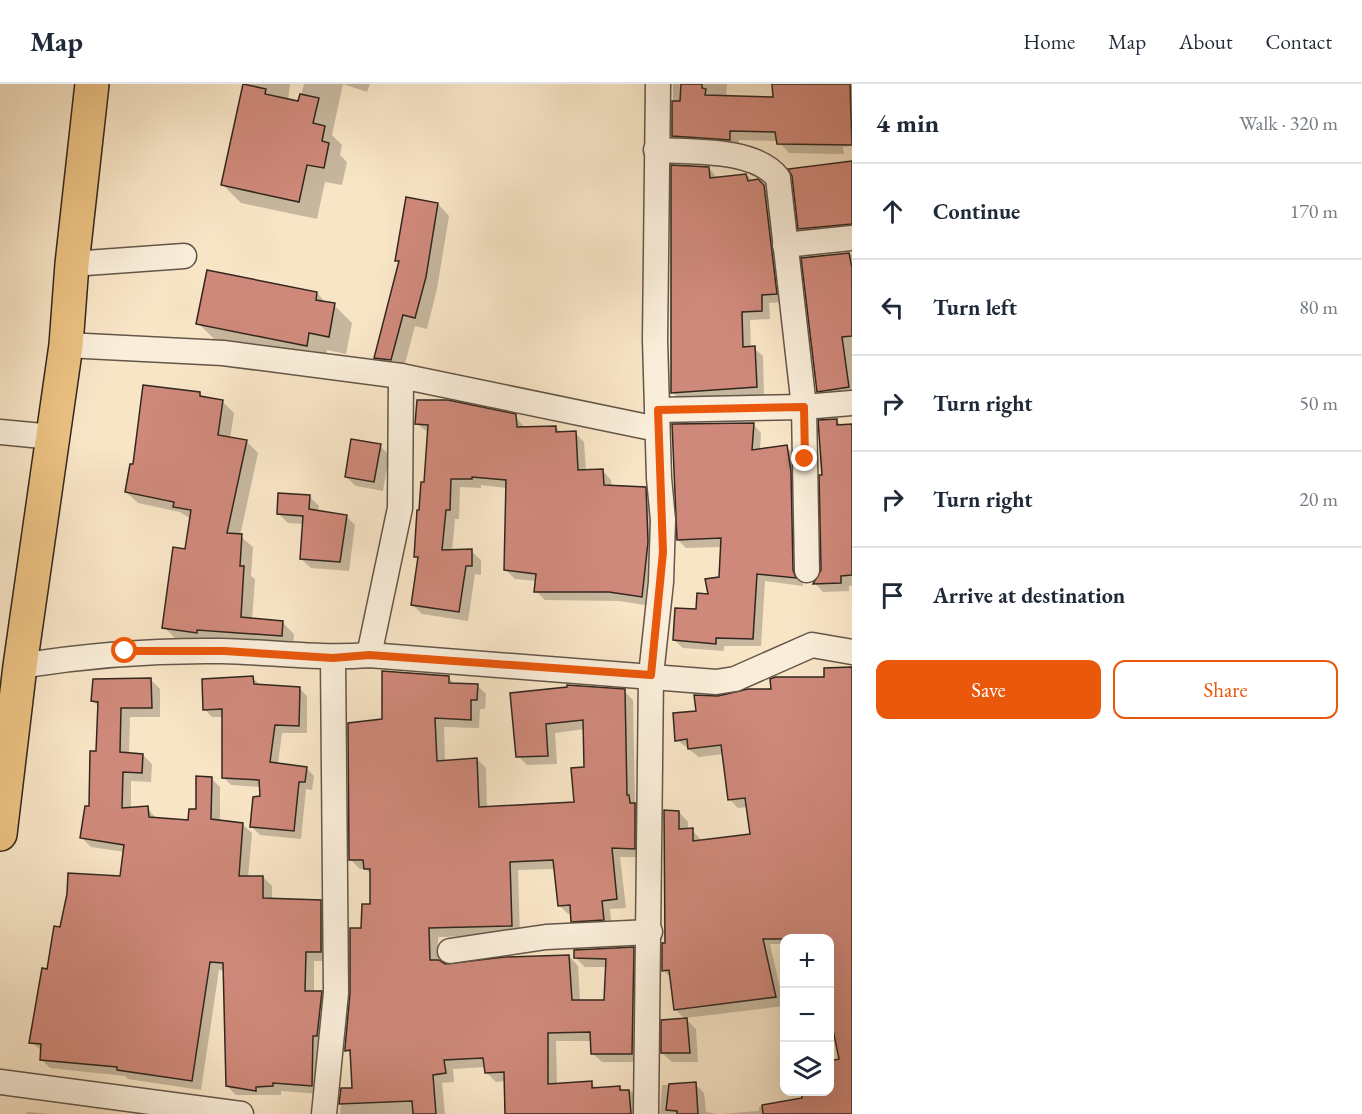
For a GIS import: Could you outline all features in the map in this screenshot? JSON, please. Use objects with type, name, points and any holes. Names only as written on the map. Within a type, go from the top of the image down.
[{"type":"highway","points":[[0,834],[20,666],[66,345],[72,264],[92,84]]},
{"type":"street","points":[[645,1114],[650,932],[651,675],[663,552],[658,420],[656,150],[658,84]]},
{"type":"street","points":[[656,150],[744,158],[770,168],[778,178],[804,407],[807,570]]},
{"type":"street","points":[[785,245],[852,238]]},
{"type":"street","points":[[72,264],[184,256]]},
{"type":"street","points":[[66,345],[224,352],[401,376],[658,420],[852,403]]},
{"type":"street","points":[[369,655],[400,508],[401,376]]},
{"type":"street","points":[[0,432],[53,437]]},
{"type":"street","points":[[20,666],[125,651],[224,651],[333,658],[369,655],[651,675],[716,682],[735,679],[812,645],[852,652]]},
{"type":"street","points":[[324,1114],[336,993],[333,658]]},
{"type":"street","points":[[450,951],[546,938],[650,932]]},
{"type":"street","points":[[0,1082],[241,1114]]},
{"type":"building","points":[[243,84],[266,89],[265,94],[298,101],[300,94],[319,98],[313,123],[325,126],[322,141],[329,143],[324,168],[307,165],[299,202],[221,185]]},
{"type":"building","points":[[681,84],[702,84],[702,88],[706,89],[705,95],[773,97],[772,84],[850,84],[852,145],[777,144],[775,132],[730,131],[730,140],[672,136],[672,101],[680,101]]},
{"type":"building","points":[[852,161],[852,224],[798,229],[792,176],[788,169]]},
{"type":"building","points":[[671,165],[709,167],[710,178],[746,174],[748,181],[758,179],[764,185],[777,294],[762,295],[762,311],[742,312],[743,347],[755,346],[757,387],[671,393]]},
{"type":"building","points":[[406,197],[438,203],[426,277],[415,318],[403,315],[391,360],[374,358],[399,261],[395,261]]},
{"type":"building","points":[[849,253],[852,268],[852,336],[842,337],[849,387],[817,392],[801,258]]},
{"type":"building","points":[[207,270],[317,292],[316,300],[335,303],[329,337],[309,333],[307,346],[196,324]]},
{"type":"building","points":[[143,385],[200,392],[200,396],[223,400],[218,435],[247,440],[227,533],[242,534],[240,566],[244,566],[241,617],[283,621],[282,636],[197,630],[197,633],[162,628],[173,547],[185,549],[191,510],[173,507],[174,502],[125,492],[130,464],[133,464]]},
{"type":"building","points":[[417,400],[448,400],[516,414],[517,427],[556,426],[556,432],[576,431],[578,470],[603,469],[604,485],[646,487],[648,542],[642,597],[609,592],[534,592],[536,574],[504,570],[506,480],[472,477],[472,479],[451,479],[450,510],[446,510],[442,550],[472,549],[472,566],[466,566],[459,612],[411,605],[418,557],[414,557],[417,510],[419,510],[421,482],[424,482],[428,425],[415,424]]},
{"type":"building","points":[[837,419],[837,425],[852,424],[852,575],[841,576],[841,583],[813,584],[821,570],[819,475],[822,475],[818,420]]},
{"type":"building","points":[[754,423],[752,450],[787,445],[791,471],[793,570],[796,578],[757,574],[753,639],[716,638],[716,644],[673,640],[675,608],[696,609],[697,593],[708,594],[705,579],[719,577],[721,538],[677,540],[672,424]]},
{"type":"building","points":[[351,439],[381,444],[374,482],[345,477]]},
{"type":"building","points":[[278,493],[310,495],[309,509],[347,515],[340,562],[300,559],[303,516],[277,514]]},
{"type":"building","points":[[852,667],[852,1114],[763,1114],[762,1105],[802,1098],[802,1096],[834,1096],[834,1060],[839,1059],[834,1035],[834,934],[780,934],[780,939],[763,939],[776,997],[674,1010],[669,970],[662,971],[662,943],[665,943],[664,810],[679,811],[679,829],[693,828],[693,841],[750,834],[745,798],[728,800],[721,745],[688,749],[687,739],[675,741],[673,713],[696,711],[694,695],[718,696],[748,689],[771,689],[770,679],[775,677],[824,677],[824,668]]},
{"type":"building","points":[[382,671],[449,676],[449,683],[478,684],[477,700],[471,700],[471,720],[435,718],[437,761],[477,758],[479,807],[574,802],[571,768],[584,767],[583,720],[546,724],[548,756],[516,757],[510,693],[567,687],[567,685],[625,689],[627,795],[629,795],[630,803],[635,803],[635,849],[612,848],[617,899],[602,901],[604,920],[571,922],[570,905],[558,906],[553,860],[510,862],[512,926],[429,928],[430,960],[439,960],[445,964],[505,957],[569,955],[572,1000],[604,1000],[606,959],[574,958],[574,950],[634,947],[632,1054],[591,1054],[590,1032],[548,1033],[548,1084],[592,1081],[592,1088],[620,1086],[620,1090],[629,1090],[631,1114],[505,1114],[504,1072],[485,1073],[483,1058],[444,1060],[446,1073],[433,1075],[436,1114],[413,1114],[412,1101],[339,1104],[341,1088],[352,1088],[350,1050],[345,1051],[350,993],[350,928],[361,928],[362,904],[370,904],[370,869],[364,869],[363,860],[349,860],[348,723],[382,719]]},
{"type":"building","points":[[253,676],[254,684],[300,687],[299,726],[275,725],[270,762],[307,767],[305,782],[299,782],[294,831],[250,827],[253,797],[260,796],[259,780],[222,778],[222,709],[203,710],[202,679]]},
{"type":"building","points":[[151,678],[152,708],[121,708],[120,752],[143,754],[142,773],[123,772],[122,808],[148,806],[149,817],[188,820],[189,809],[196,809],[196,776],[212,777],[211,819],[243,823],[239,876],[263,876],[263,898],[321,900],[321,952],[306,952],[305,991],[322,991],[317,1036],[313,1036],[312,1086],[273,1083],[273,1086],[256,1087],[256,1091],[226,1086],[223,963],[210,962],[192,1081],[117,1070],[117,1067],[40,1060],[41,1044],[29,1043],[42,968],[47,969],[54,926],[60,927],[67,894],[68,873],[120,876],[124,845],[80,838],[85,806],[89,806],[90,751],[96,751],[98,702],[91,701],[93,679]]},
{"type":"building","points":[[687,1018],[690,1053],[661,1053],[661,1020]]},
{"type":"building","points":[[696,1082],[698,1114],[677,1114],[677,1111],[666,1110],[669,1084]]},
{"type":"route","points":[[125,651],[224,651],[333,658],[369,655],[651,675],[663,552],[658,410],[804,407],[805,459]]}]
